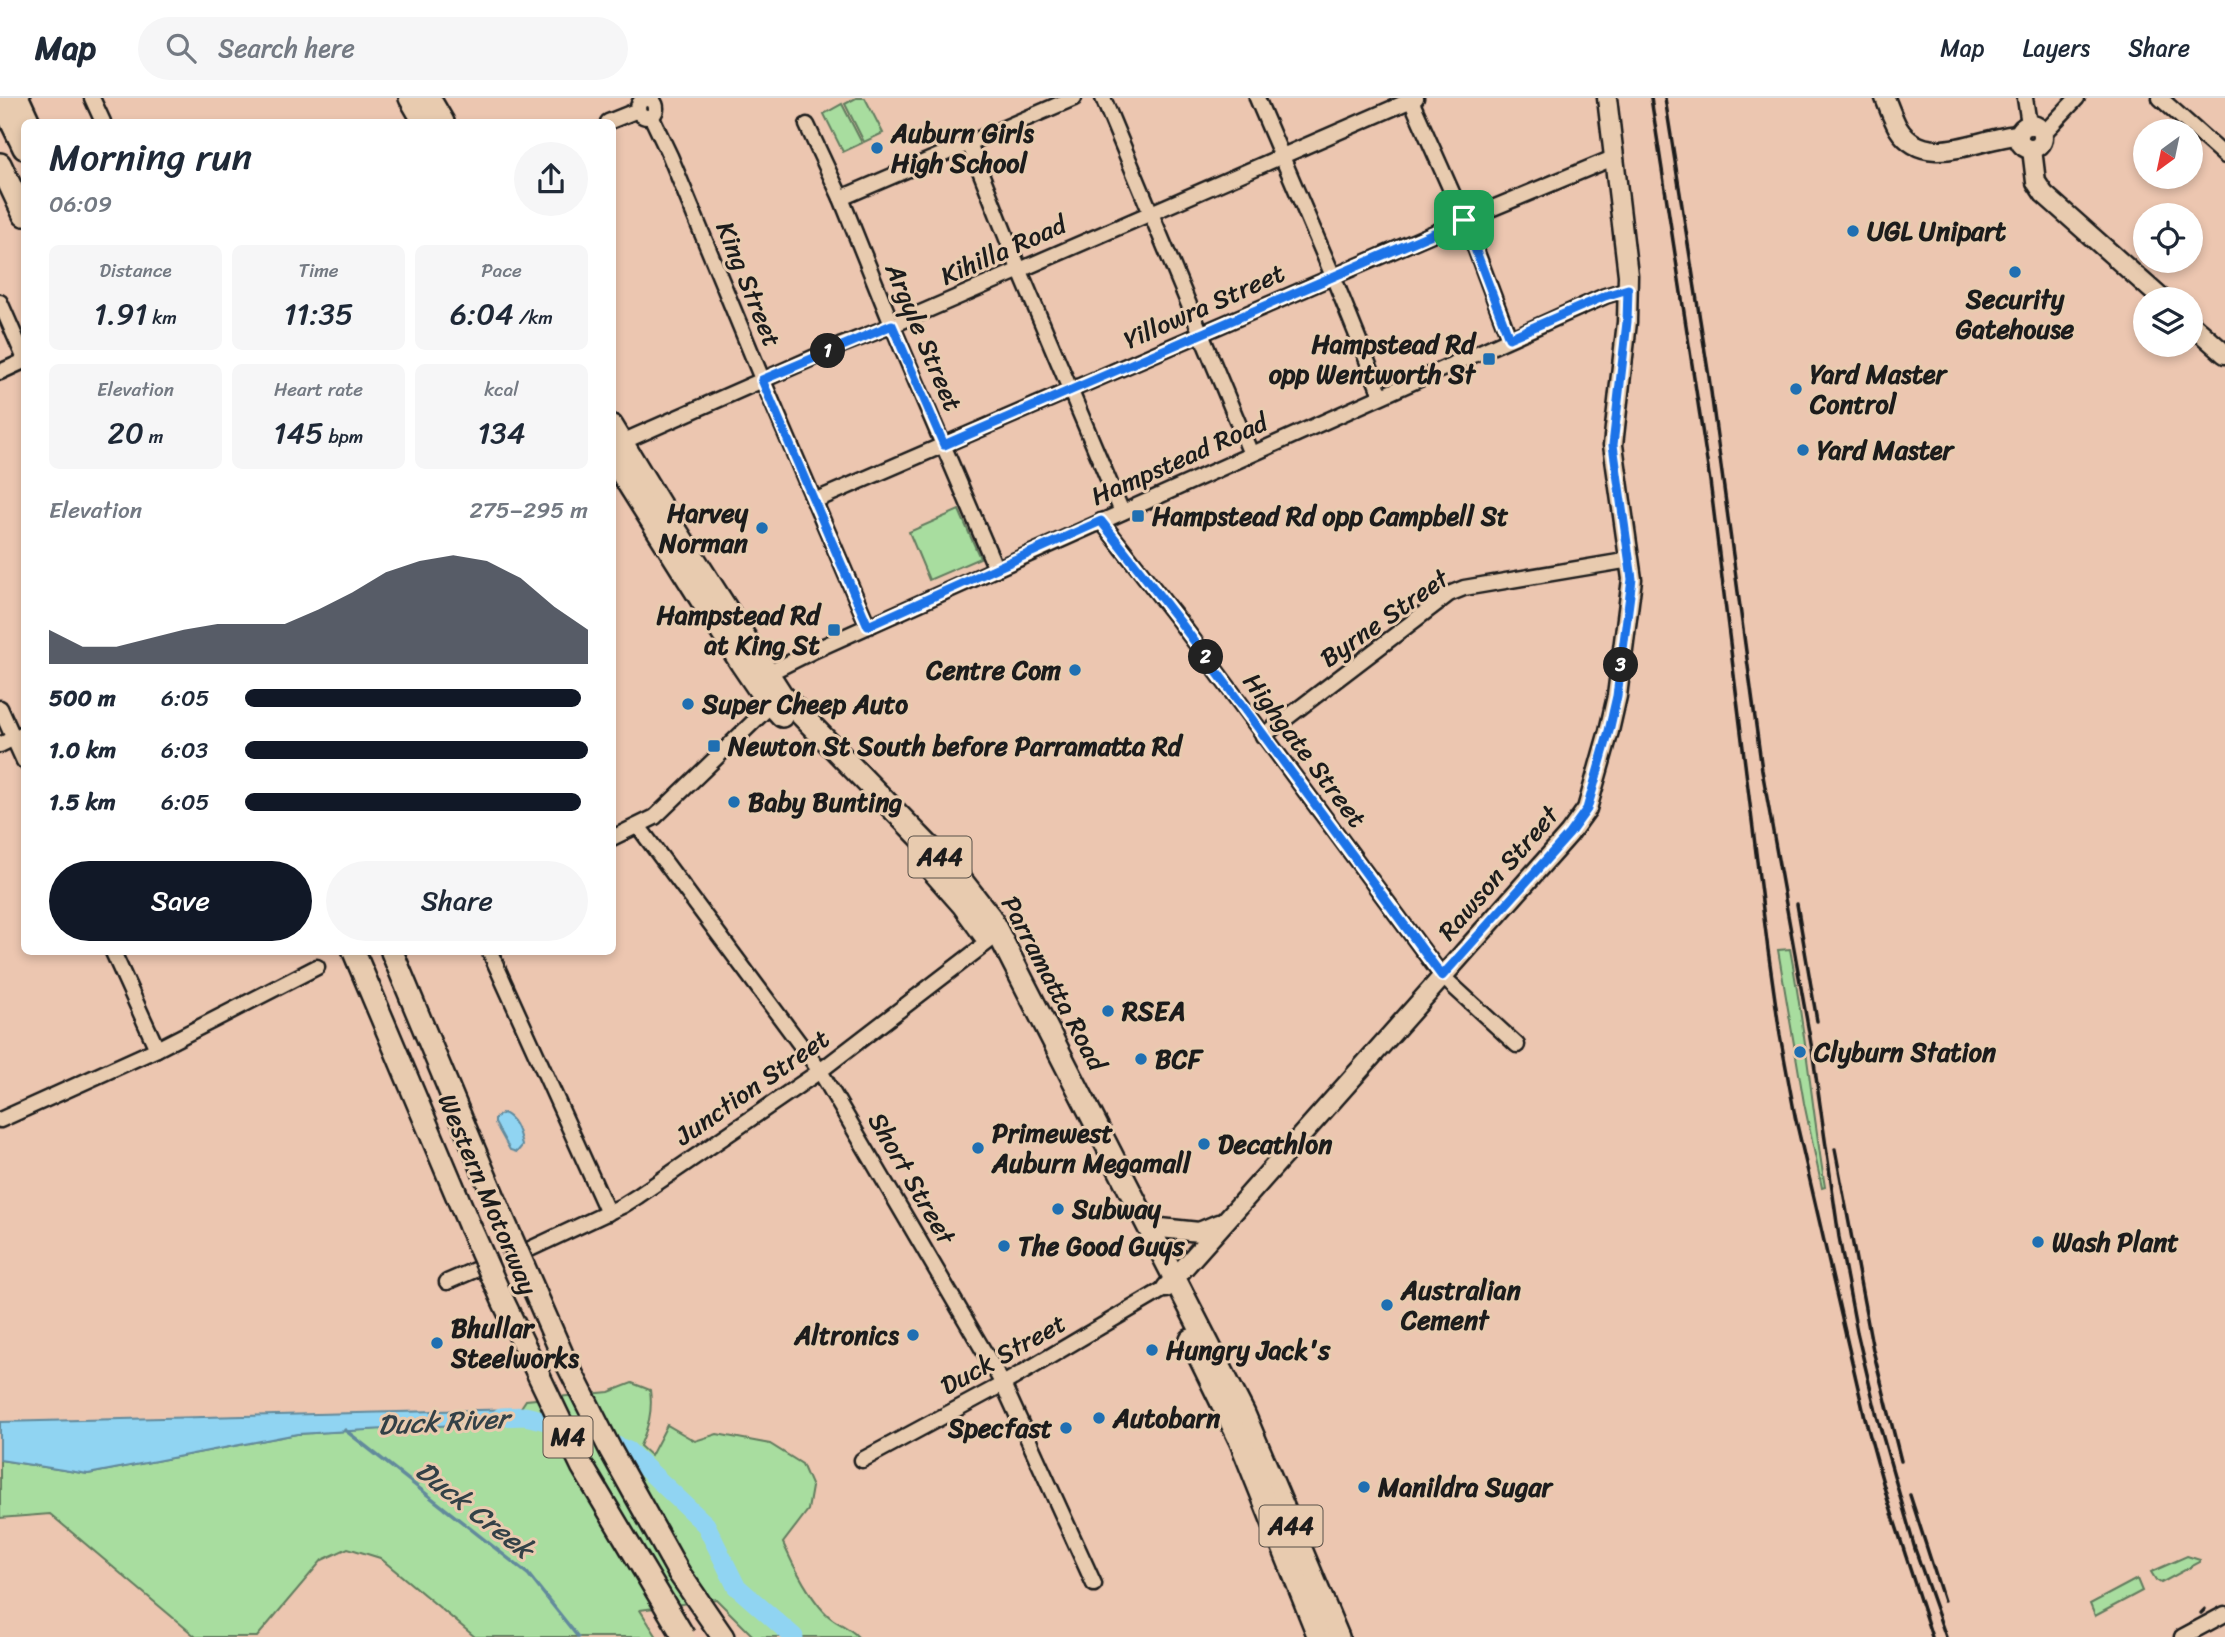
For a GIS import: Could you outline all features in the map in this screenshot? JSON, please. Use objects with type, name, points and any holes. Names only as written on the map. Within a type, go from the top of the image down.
[{"type":"highway","points":[[0,98],[21,142]]},
{"type":"highway","points":[[18,98],[28,119]]},
{"type":"highway","points":[[410,98],[422,119]]},
{"type":"highway","points":[[429,98],[441,119]]},
{"type":"highway","points":[[0,164],[21,209]]},
{"type":"highway","name":"Parramatta Road","points":[[616,446],[760,678],[776,699],[942,881],[988,942],[1244,1414],[1338,1637]]},
{"type":"highway","name":"Parramatta Road","points":[[776,699],[958,876],[990,917],[1150,1227],[1319,1637]]},
{"type":"highway","name":"Western Motorway","points":[[355,955],[470,1227],[537,1374],[582,1466],[684,1637]]},
{"type":"highway","name":"Western Motorway","points":[[393,955],[562,1354],[611,1451],[712,1637]]},
{"type":"highway","name":"Western Motorway","points":[[679,1573],[723,1637]]},
{"type":"main road","name":"Rawson Street","points":[[1171,1283],[1569,834],[1587,809],[1617,696],[1632,579],[1613,445],[1627,322],[1628,289],[1606,98]]},
{"type":"main road","points":[[1885,98],[1899,130],[1924,150],[1960,147],[2030,131]]},
{"type":"main road","points":[[2030,131],[2020,144],[2032,149],[2036,182],[2044,194],[2149,287]]},
{"type":"main road","points":[[2203,335],[2225,354]]},
{"type":"main road","points":[[1150,1227],[1199,1233],[1223,1222]]},
{"type":"street","points":[[92,98],[102,119]]},
{"type":"street","points":[[841,198],[1074,98]]},
{"type":"street","points":[[1103,98],[1251,454]]},
{"type":"street","points":[[1257,98],[1381,395]]},
{"type":"street","points":[[2025,98],[2030,131],[2077,98]]},
{"type":"street","points":[[2160,98],[2225,156]]},
{"type":"street","points":[[1413,99],[1464,220],[1509,338]]},
{"type":"street","name":"Kihilla Road","points":[[616,444],[1413,99]]},
{"type":"street","points":[[616,120],[656,110],[657,100]]},
{"type":"street","name":"King Street","points":[[644,113],[670,156],[762,380],[868,626]]},
{"type":"street","name":"Argyle Street","points":[[807,125],[841,198],[996,569]]},
{"type":"street","points":[[970,143],[1020,270],[1122,512]]},
{"type":"street","name":"Yillowra Street","points":[[814,501],[1613,158]]},
{"type":"street","name":"Hampstead Road","points":[[760,678],[868,626],[1381,395],[1605,296],[1628,289]]},
{"type":"street","points":[[0,302],[21,352]]},
{"type":"street","points":[[0,372],[21,361]]},
{"type":"street","name":"Highgate Street","points":[[1101,521],[1180,622],[1442,976],[1517,1045]]},
{"type":"street","name":"Byrne Street","points":[[1263,736],[1449,594],[1464,588],[1630,560]]},
{"type":"street","points":[[616,836],[654,817],[776,699]]},
{"type":"street","points":[[0,708],[19,736],[0,745]]},
{"type":"street","name":"Short Street","points":[[638,826],[820,1071],[1003,1384],[1094,1584]]},
{"type":"street","name":"Junction Street","points":[[530,1249],[638,1196],[820,1071],[988,942]]},
{"type":"street","points":[[114,955],[157,1049]]},
{"type":"street","points":[[491,955],[608,1213]]},
{"type":"street","points":[[1,1118],[157,1049],[317,967]]},
{"type":"street","points":[[447,1282],[477,1269]]},
{"type":"street","name":"Duck Street","points":[[862,1460],[1003,1384],[1171,1283]]},
{"type":"street","points":[[2182,1637],[2225,1614]]},
{"type":"green space","points":[[856,98],[865,98],[883,133],[864,142],[845,104]]},
{"type":"green space","points":[[842,104],[862,143],[843,152],[824,114]]},
{"type":"green space","points":[[959,510],[980,558],[929,580],[909,532]]},
{"type":"green space","points":[[1790,949],[1825,1187],[1822,1188],[1804,1103],[1778,950]]},
{"type":"green space","points":[[632,1383],[650,1390],[649,1419],[640,1446],[651,1456],[667,1425],[695,1441],[717,1434],[770,1444],[802,1464],[812,1487],[808,1510],[783,1543],[810,1594],[824,1612],[858,1637],[754,1637],[716,1599],[640,1610],[657,1637],[475,1637],[380,1558],[348,1548],[322,1560],[257,1637],[196,1637],[50,1514],[0,1518],[0,1460],[88,1474],[297,1434],[528,1420],[520,1409],[526,1400],[609,1392]]},
{"type":"green space","points":[[2187,1556],[2200,1562],[2161,1583],[2151,1572]]},
{"type":"green space","points":[[2137,1579],[2142,1591],[2095,1616],[2090,1604]]},
{"type":"water","points":[[503,1113],[514,1122],[518,1132],[522,1146],[517,1152],[510,1150],[495,1123],[495,1118]]},
{"type":"water","name":"Duck River","points":[[520,1409],[528,1421],[297,1434],[88,1474],[0,1460],[0,1422]]},
{"type":"waterway","name":"Duck River","points":[[501,1417],[525,1416],[575,1428],[628,1451],[706,1525],[736,1586],[794,1637]]},
{"type":"waterway","name":"Duck Creek","points":[[345,1430],[528,1574],[578,1637]]},
{"type":"tunnel","points":[[482,1267],[525,1251]]},
{"type":"railway","points":[[1651,98],[1710,481],[1780,1035],[1795,1116],[1865,1418],[1888,1501],[1932,1637]]},
{"type":"railway","points":[[1665,98],[1709,377],[1762,770],[1812,1049],[1839,1237],[1857,1332],[1877,1416],[1915,1549],[1946,1637]]},
{"type":"railway","points":[[1797,904],[1817,1021]]},
{"type":"railway","points":[[1835,1149],[1873,1350],[1901,1461]]},
{"type":"railway","points":[[1910,1495],[1944,1601]]},
{"type":"railway","points":[[2201,1613],[2205,1609]]},
{"type":"place","name":"Auburn Girls High School","points":[[877,148]]},
{"type":"place","name":"UGL Unipart","points":[[1853,231]]},
{"type":"place","name":"Security Gatehouse","points":[[2015,272]]},
{"type":"place","name":"Hampstead Rd opp Wentworth St","points":[[1489,359]]},
{"type":"place","name":"Yard Master Control","points":[[1796,389]]},
{"type":"place","name":"Yard Master","points":[[1803,450]]},
{"type":"place","name":"Hampstead Rd opp Campbell St","points":[[1138,516]]},
{"type":"place","name":"Harvey Norman","points":[[762,528]]},
{"type":"place","name":"Hampstead Rd at King St","points":[[834,630]]},
{"type":"place","name":"Centre Com","points":[[1075,670]]},
{"type":"place","name":"Super Cheep Auto","points":[[688,704]]},
{"type":"place","name":"Newton St South before Parramatta Rd","points":[[714,746]]},
{"type":"place","name":"Baby Bunting","points":[[734,802]]},
{"type":"place","name":"RSEA","points":[[1108,1011]]},
{"type":"place","name":"Clyburn Station","points":[[1800,1052]]},
{"type":"place","name":"BCF","points":[[1141,1059]]},
{"type":"place","name":"Decathlon","points":[[1204,1144]]},
{"type":"place","name":"Primewest Auburn Megamall","points":[[978,1148]]},
{"type":"place","name":"Subway","points":[[1058,1209]]},
{"type":"place","name":"Wash Plant","points":[[2038,1242]]},
{"type":"place","name":"The Good Guys","points":[[1004,1246]]},
{"type":"place","name":"Australian Cement","points":[[1387,1305]]},
{"type":"place","name":"Altronics","points":[[913,1335]]},
{"type":"place","name":"Bhullar Steelworks","points":[[437,1343]]},
{"type":"place","name":"Hungry Jack's","points":[[1152,1350]]},
{"type":"place","name":"Autobarn","points":[[1099,1418]]},
{"type":"place","name":"Specfast","points":[[1066,1428]]},
{"type":"place","name":"Manildra Sugar","points":[[1364,1487]]},
{"type":"route","points":[[1464,220],[1509,338],[1605,296],[1628,289],[1627,322],[1613,445],[1632,579],[1617,696],[1587,809],[1569,834],[1442,976],[1180,622],[1101,521],[868,626],[762,380],[892,325],[944,445],[1464,220]]}]
